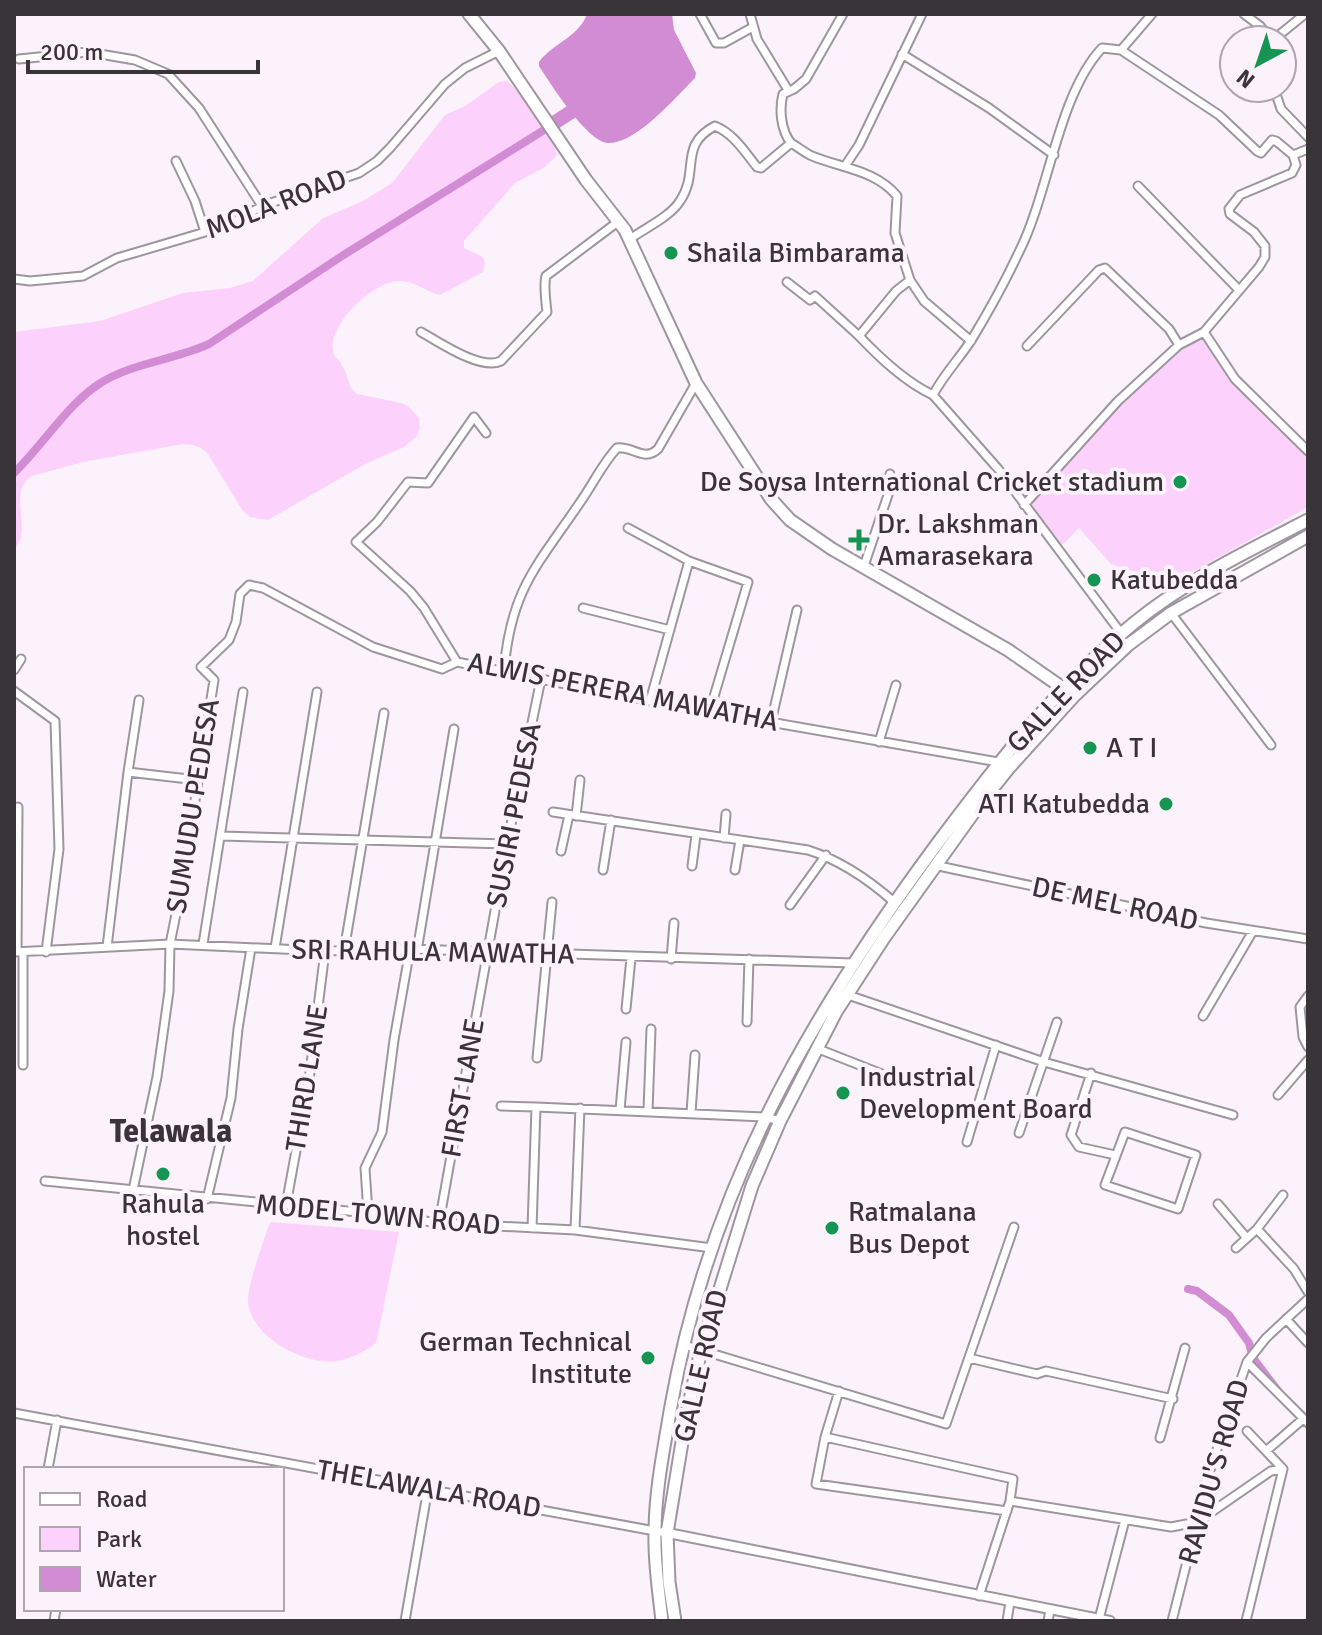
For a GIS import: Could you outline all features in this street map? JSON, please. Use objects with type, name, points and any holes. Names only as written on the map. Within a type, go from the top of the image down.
[{"type":"main road","points":[[469,14],[499,51],[586,180],[619,221],[696,383],[771,499],[804,530],[1008,650],[1074,696]]},
{"type":"main road","name":"GALLE ROAD","points":[[662,1621],[661,1470],[684,1345],[699,1286],[729,1200],[792,1062],[894,902],[998,762],[1064,688],[1121,633],[1195,578],[1308,520]]},
{"type":"main road","name":"GALLE ROAD","points":[[675,1621],[661,1532],[701,1350],[752,1186],[816,1048],[884,938],[936,867],[1008,769],[1074,696],[1128,645],[1171,613],[1308,536]]},
{"type":"street","points":[[700,14],[716,43],[724,43],[753,27]]},
{"type":"street","points":[[750,14],[757,39],[788,90]]},
{"type":"street","points":[[843,14],[806,79],[783,94],[784,135],[811,156],[845,166],[890,187],[897,196],[895,233],[910,280],[924,301],[971,341]]},
{"type":"street","points":[[845,166],[859,145],[922,14]]},
{"type":"street","points":[[1121,50],[1152,14]]},
{"type":"street","points":[[933,395],[942,378],[971,341],[1019,252],[1037,209],[1069,104],[1102,48],[1121,50],[1219,115],[1257,151],[1261,153],[1272,140],[1293,155],[1296,165],[1292,173],[1240,195],[1229,209],[1230,214],[1254,232],[1265,246],[1265,257],[1259,267],[1204,332],[1179,345],[1118,401],[1024,505]]},
{"type":"street","name":"MOLA ROAD","points":[[14,279],[30,281],[83,276],[126,255],[229,225],[262,206],[359,173],[377,161],[445,84],[465,68],[499,51]]},
{"type":"street","points":[[19,59],[88,52],[135,60],[168,74],[199,108],[262,206]]},
{"type":"street","points":[[902,54],[989,108],[1054,155]]},
{"type":"street","points":[[1279,104],[1308,137]]},
{"type":"street","points":[[630,239],[676,207],[682,199],[688,185],[694,142],[702,132],[715,126],[725,130],[761,168],[791,143]]},
{"type":"street","points":[[1293,155],[1308,149]]},
{"type":"street","points":[[176,161],[195,201],[205,232]]},
{"type":"street","points":[[1138,186],[1238,289]]},
{"type":"street","points":[[421,332],[480,362],[495,364],[501,361],[547,312],[546,276],[619,221]]},
{"type":"street","points":[[1027,346],[1099,270],[1105,268],[1169,329],[1179,345]]},
{"type":"street","points":[[859,336],[896,291],[910,280]]},
{"type":"street","points":[[787,282],[810,300],[815,296],[877,354],[933,395],[999,470],[1121,633]]},
{"type":"street","points":[[1204,332],[1235,379],[1308,451]]},
{"type":"street","points":[[504,670],[515,610],[526,582],[546,549],[614,451],[622,447],[637,454],[650,455],[658,449],[696,383]]},
{"type":"street","name":"ALWIS PERERA MAWATHA","points":[[486,433],[474,417],[428,483],[408,482],[377,522],[356,542],[410,591],[457,662],[650,701],[998,762]]},
{"type":"street","points":[[864,566],[888,495],[890,474]]},
{"type":"street","points":[[628,528],[689,561],[748,582],[710,710]]},
{"type":"street","points":[[650,701],[689,561]]},
{"type":"street","name":"SUMUDU PEDESA","points":[[133,1190],[157,1077],[169,991],[170,944],[214,680],[201,667],[229,640],[236,622],[240,594],[249,585],[263,588],[373,647],[442,669],[457,662]]},
{"type":"street","points":[[583,608],[670,630]]},
{"type":"street","points":[[771,722],[797,610]]},
{"type":"street","points":[[1171,613],[1271,745]]},
{"type":"street","points":[[14,670],[21,659]]},
{"type":"street","name":"SUSIRI PEDESA","points":[[487,952],[541,679]]},
{"type":"street","points":[[879,742],[896,685]]},
{"type":"street","points":[[14,691],[55,721],[59,849],[46,952]]},
{"type":"street","points":[[203,944],[243,692]]},
{"type":"street","points":[[275,948],[317,692]]},
{"type":"street","points":[[107,947],[139,700]]},
{"type":"street","points":[[344,951],[384,713]]},
{"type":"street","points":[[368,1213],[365,1168],[382,1132],[394,1040],[436,841],[454,729]]},
{"type":"street","points":[[128,772],[197,780]]},
{"type":"street","points":[[561,851],[580,780]]},
{"type":"street","points":[[18,807],[18,953],[23,1065]]},
{"type":"street","points":[[553,812],[808,850],[826,855],[872,882],[894,902]]},
{"type":"street","points":[[724,838],[726,814]]},
{"type":"street","points":[[603,870],[611,820]]},
{"type":"street","points":[[692,866],[696,835]]},
{"type":"street","points":[[221,836],[507,844]]},
{"type":"street","points":[[735,870],[740,840]]},
{"type":"street","points":[[790,905],[826,855]]},
{"type":"street","name":"DE MEL ROAD","points":[[926,859],[936,867],[1206,923],[1308,939]]},
{"type":"street","points":[[537,1058],[552,902]]},
{"type":"street","points":[[671,959],[674,923]]},
{"type":"street","points":[[1203,1016],[1253,931]]},
{"type":"street","name":"SRI RAHULA MAWATHA","points":[[18,953],[203,944],[325,951],[414,950],[853,963]]},
{"type":"street","points":[[207,1199],[231,1098],[251,948]]},
{"type":"street","name":"THIRD LANE","points":[[286,1205],[309,1080],[325,951]]},
{"type":"street","name":"FIRST LANE","points":[[439,1223],[487,952]]},
{"type":"street","points":[[626,1009],[631,958]]},
{"type":"street","points":[[747,1022],[749,959]]},
{"type":"street","points":[[848,995],[1044,1062],[1233,1115]]},
{"type":"street","points":[[1308,996],[1300,1007],[1303,1037],[1308,1047]]},
{"type":"street","points":[[1019,1133],[1057,1022]]},
{"type":"street","points":[[648,1111],[651,1029]]},
{"type":"street","points":[[620,1110],[626,1042]]},
{"type":"street","points":[[967,1142],[996,1045]]},
{"type":"street","points":[[816,1048],[905,1083]]},
{"type":"street","points":[[691,1113],[695,1055]]},
{"type":"street","points":[[1278,1095],[1308,1060]]},
{"type":"street","points":[[1091,1073],[1071,1135],[1079,1147],[1115,1155]]},
{"type":"street","points":[[501,1106],[691,1113],[765,1117],[780,1121]]},
{"type":"street","points":[[532,1228],[536,1107]]},
{"type":"street","points":[[575,1230],[580,1108]]},
{"type":"street","points":[[1125,1132],[1194,1154],[1178,1209],[1105,1185],[1115,1155],[1125,1132]]},
{"type":"street","name":"MODEL TOWN ROAD","points":[[45,1181],[368,1213],[439,1223],[575,1230],[712,1248]]},
{"type":"street","points":[[1236,1248],[1257,1229],[1283,1195]]},
{"type":"street","points":[[1218,1204],[1246,1237]]},
{"type":"street","points":[[684,1345],[946,1424],[1014,1227]]},
{"type":"street","points":[[1257,1229],[1294,1269],[1308,1292]]},
{"type":"street","name":"RAVIDU'S ROAD","points":[[1172,1621],[1202,1493],[1248,1359],[1308,1299]]},
{"type":"street","points":[[1286,1319],[1308,1343]]},
{"type":"street","points":[[1160,1438],[1185,1348]]},
{"type":"street","points":[[969,1358],[1037,1374],[1046,1371],[1173,1399]]},
{"type":"street","points":[[1248,1359],[1306,1420],[1266,1451]]},
{"type":"street","points":[[839,1391],[825,1437],[815,1482],[817,1485],[1007,1511]]},
{"type":"street","name":"THELAWALA ROAD","points":[[14,1413],[661,1532]]},
{"type":"street","points":[[48,1467],[57,1420]]},
{"type":"street","points":[[1247,1431],[1283,1469]]},
{"type":"street","points":[[825,1437],[1012,1477],[1010,1501],[979,1596]]},
{"type":"street","points":[[1010,1501],[1171,1527],[1197,1522],[1271,1471],[1283,1469]]},
{"type":"street","points":[[1246,1621],[1283,1469]]},
{"type":"street","points":[[405,1621],[428,1488]]},
{"type":"street","points":[[1099,1619],[1125,1520]]},
{"type":"street","points":[[661,1532],[1110,1621]]},
{"type":"street","points":[[1007,1621],[1010,1602]]},
{"type":"street","points":[[1048,1621],[1050,1610]]},
{"type":"green space","points":[[507,81],[536,116],[557,155],[545,167],[515,183],[464,241],[464,248],[483,257],[483,272],[440,295],[409,282],[388,283],[354,306],[334,340],[334,353],[354,391],[409,407],[419,418],[417,436],[404,447],[367,463],[268,520],[250,517],[243,511],[208,454],[191,445],[83,462],[32,476],[21,492],[22,532],[14,550],[14,332],[100,321],[183,293],[230,288],[253,281],[323,218],[363,201],[392,183],[445,115],[465,106],[499,82]]},
{"type":"green space","name":"De Soysa International Cricket stadium","points":[[1203,335],[1252,399],[1308,456],[1308,507],[1180,579],[1147,576],[1111,564],[1079,528],[1061,546],[1029,507],[1116,410],[1176,350]]},
{"type":"green space","points":[[271,1222],[399,1232],[376,1343],[363,1352],[337,1361],[309,1359],[280,1346],[258,1325],[248,1300],[256,1264]]},
{"type":"water","points":[[587,14],[672,14],[674,30],[696,73],[695,78],[655,118],[619,141],[608,143],[590,133],[539,66],[545,55],[578,29]]},
{"type":"waterway","points":[[554,123],[571,112]]},
{"type":"waterway","points":[[14,473],[77,402],[99,384],[125,371],[209,344],[342,256],[544,130]]},
{"type":"waterway","points":[[1188,1289],[1197,1291],[1229,1315],[1249,1343],[1253,1358],[1282,1396]]},
{"type":"place","name":"Shaila Bimbarama","points":[[671,253]]},
{"type":"place","name":"De Soysa International Cricket stadium","points":[[1180,482]]},
{"type":"place","name":"Dr. Lakshman Amarasekara","points":[[859,540]]},
{"type":"place","name":"Katubedda","points":[[1094,580]]},
{"type":"place","name":"A T I","points":[[1090,748]]},
{"type":"place","name":"ATI Katubedda","points":[[1166,804]]},
{"type":"place","name":"Industrial Development Board","points":[[843,1093]]},
{"type":"place","name":"Rahula hostel","points":[[163,1174]]},
{"type":"place","name":"Ratmalana Bus Depot","points":[[832,1228]]},
{"type":"place","name":"German Technical Institute","points":[[648,1358]]},
{"type":"district","name":"Telawala","points":[[171,1131]]}]
